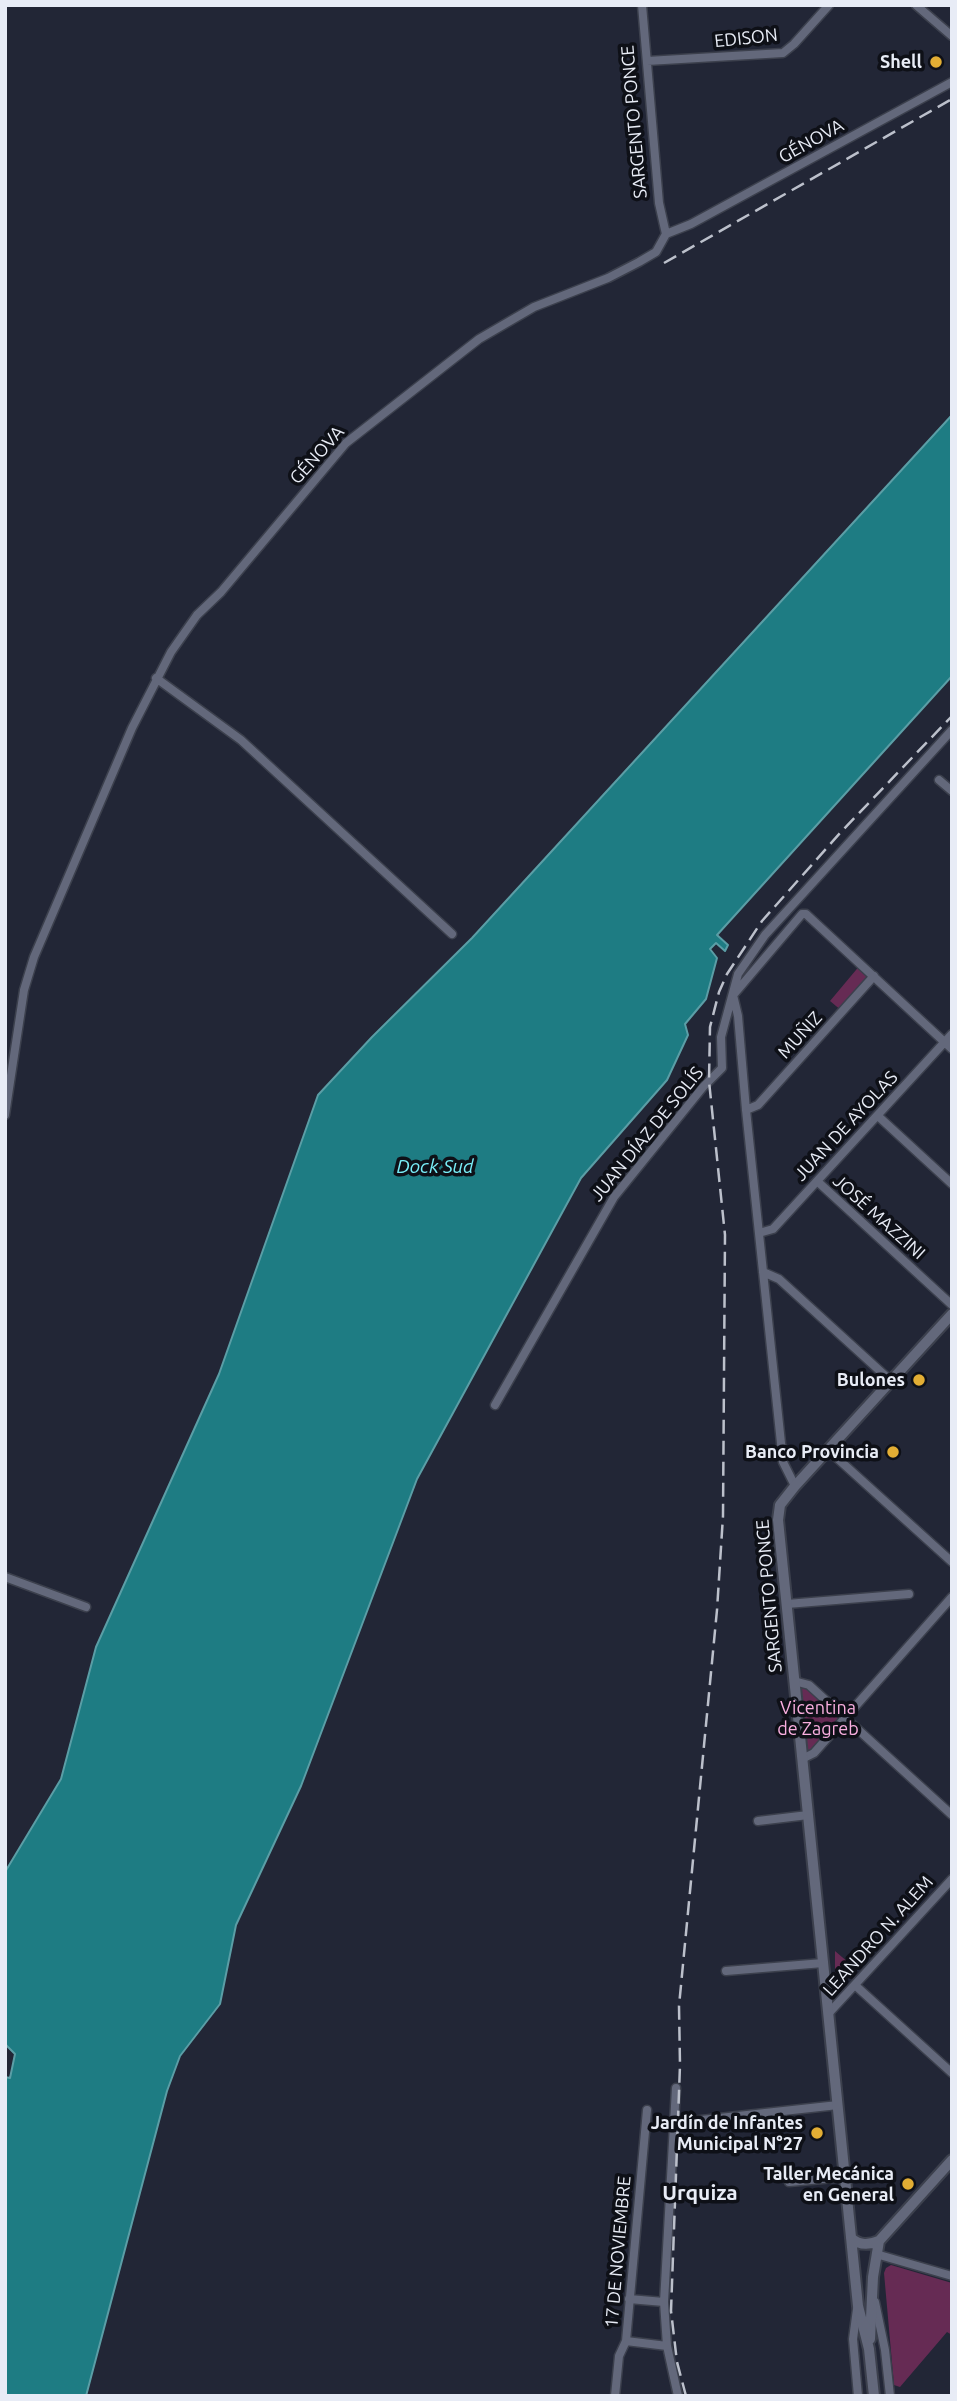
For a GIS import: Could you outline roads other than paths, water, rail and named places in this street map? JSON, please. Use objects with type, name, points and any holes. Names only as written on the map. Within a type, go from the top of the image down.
[{"type":"main road","name":"SARGENTO PONCE","points":[[869,2349],[858,2306],[778,1521],[782,1501],[794,1486],[952,1314]]},
{"type":"main road","points":[[874,2396],[869,2349],[879,2241],[952,2160]]},
{"type":"main road","points":[[851,2238],[855,2242],[868,2244],[879,2241]]},
{"type":"street","name":"SARGENTO PONCE","points":[[642,5],[659,203],[666,234]]},
{"type":"street","name":"EDISON","points":[[647,61],[783,53],[829,5]]},
{"type":"street","points":[[916,5],[952,36]]},
{"type":"street","name":"GÉNOVA","points":[[5,1115],[24,989],[34,957],[156,678],[197,615],[221,592],[352,437],[479,339],[534,307],[608,278],[639,262],[656,252],[666,234],[691,224],[952,82]]},
{"type":"street","points":[[156,678],[254,751],[452,934]]},
{"type":"street","name":"JUAN DÍAZ DE SOLÍS","points":[[495,1405],[614,1197],[694,1098],[722,1068],[721,1037],[738,974],[765,935],[952,730]]},
{"type":"street","points":[[939,779],[952,791]]},
{"type":"street","points":[[794,1486],[783,1462],[738,1016],[733,995],[802,914],[806,914],[952,1049]]},
{"type":"street","name":"MUÑIZ","points":[[746,1110],[758,1105],[873,976]]},
{"type":"street","name":"JUAN DE AYOLAS","points":[[759,1233],[773,1229],[952,1034]]},
{"type":"street","points":[[877,1116],[952,1184]]},
{"type":"street","name":"JOSÉ MAZZINI","points":[[817,1181],[952,1305]]},
{"type":"street","points":[[763,1272],[779,1279],[891,1381]]},
{"type":"street","points":[[827,1449],[952,1562]]},
{"type":"street","points":[[5,1577],[86,1607]]},
{"type":"street","points":[[787,1604],[909,1594]]},
{"type":"street","points":[[802,1759],[814,1754],[952,1597]]},
{"type":"street","points":[[794,1681],[808,1685],[952,1815]]},
{"type":"street","points":[[758,1821],[808,1815]]},
{"type":"street","name":"LEANDRO N. ALEM","points":[[828,2014],[952,1879]]},
{"type":"street","points":[[726,1971],[823,1962]]},
{"type":"street","points":[[856,1986],[952,2073]]},
{"type":"street","points":[[676,2088],[664,2302],[667,2346],[678,2396]]},
{"type":"street","points":[[674,2123],[838,2105]]},
{"type":"street","name":"17 DE NOVIEMBRE","points":[[615,2396],[619,2356],[626,2341],[648,2110]]},
{"type":"street","points":[[789,2182],[845,2178]]},
{"type":"street","points":[[876,2254],[952,2276]]},
{"type":"street","points":[[873,2295],[885,2350],[890,2396]]},
{"type":"street","points":[[629,2299],[664,2302]]},
{"type":"street","points":[[858,2306],[853,2339],[858,2396]]},
{"type":"street","points":[[626,2341],[667,2346]]},
{"type":"water","name":"Dock Sud","points":[[952,415],[952,676],[717,935],[728,945],[725,951],[716,943],[710,949],[717,958],[706,999],[685,1024],[688,1035],[667,1080],[581,1178],[417,1479],[301,1786],[236,1925],[220,2004],[180,2056],[167,2091],[86,2396],[5,2396],[5,2077],[10,2078],[15,2054],[5,2044],[5,1872],[61,1779],[96,1647],[219,1374],[318,1095],[472,938]]},
{"type":"railway","points":[[664,263],[952,99]]},
{"type":"railway","points":[[686,2396],[677,2362],[671,2311],[680,2065],[679,2006],[717,1610],[723,1516],[725,1235],[709,1081],[710,1027],[719,992],[727,974],[762,921],[840,833],[952,716]]},
{"type":"place","name":"Shell","points":[[936,62]]},
{"type":"place","name":"Bulones","points":[[919,1380]]},
{"type":"place","name":"Banco Provincia","points":[[893,1452]]},
{"type":"place","name":"Jardín de Infantes Municipal N°27","points":[[817,2133]]},
{"type":"place","name":"Taller Mecánica en General","points":[[908,2184]]},
{"type":"district","name":"Urquiza","points":[[700,2193]]},
{"type":"park label","name":"Vicentina de Zagreb","points":[[818,1718]]}]
